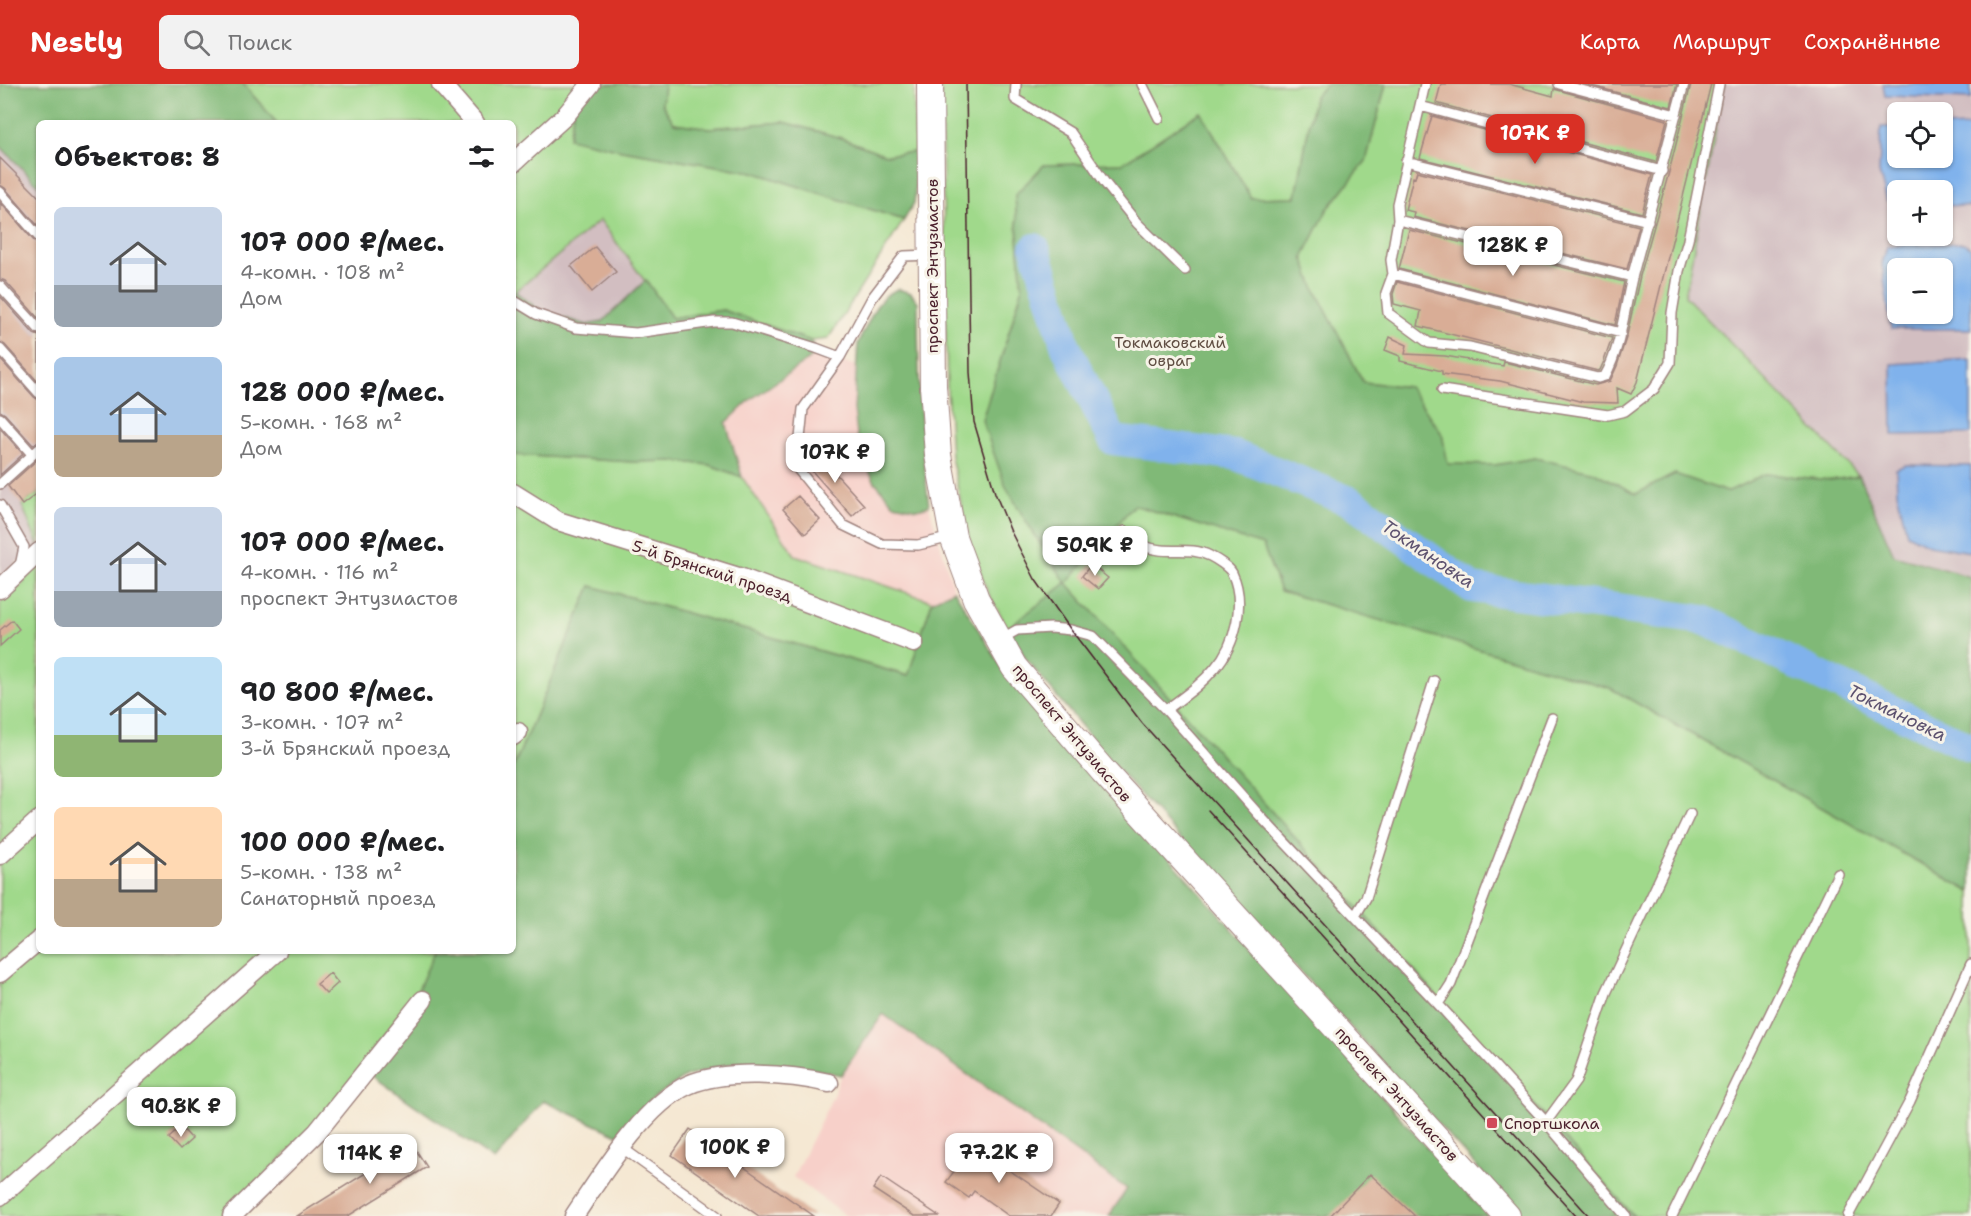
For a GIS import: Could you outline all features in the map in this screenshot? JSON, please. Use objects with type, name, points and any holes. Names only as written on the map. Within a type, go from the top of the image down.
[{"type":"street","points":[[441,84],[472,120]]},
{"type":"street","points":[[516,160],[565,116],[591,84]]},
{"type":"street","name":"проспект Энтузиастов","points":[[930,84],[933,386],[939,455],[953,537],[976,599],[1014,667],[1103,771],[1507,1216]]},
{"type":"street","name":"5-й Брянский проезд","points":[[516,495],[558,521],[742,578],[914,643]]},
{"type":"street","points":[[0,589],[36,555]]},
{"type":"street","points":[[0,855],[36,823]]},
{"type":"street","points":[[0,973],[36,943]]},
{"type":"street","points":[[0,1196],[274,954]]},
{"type":"street","points":[[232,1216],[317,1132],[423,1000]]},
{"type":"street","points":[[574,1216],[621,1147],[661,1103],[688,1085],[717,1077],[745,1074],[810,1078],[829,1083]]},
{"type":"lane","points":[[1016,84],[1016,99],[1071,133],[1104,183],[1137,223],[1185,270]]},
{"type":"lane","points":[[1142,84],[1159,118]]},
{"type":"lane","points":[[1425,84],[1397,204],[1398,220],[1391,260],[1392,273],[1386,293],[1388,313],[1429,343],[1470,347],[1598,378],[1605,376],[1609,369],[1620,333],[1632,278],[1684,84]]},
{"type":"lane","points":[[1559,84],[1676,115]]},
{"type":"lane","points":[[1442,390],[1608,416],[1625,411],[1654,389],[1670,363],[1672,313],[1679,271],[1688,240],[1719,84]]},
{"type":"lane","points":[[1420,106],[1662,171]]},
{"type":"lane","points":[[1406,161],[1648,221]]},
{"type":"lane","points":[[0,192],[36,234]]},
{"type":"lane","points":[[1398,220],[1632,278]]},
{"type":"lane","points":[[933,255],[904,256],[872,298],[840,357],[802,409],[797,468],[843,525],[882,544],[918,545],[953,537]]},
{"type":"lane","points":[[1392,273],[1620,333]]},
{"type":"lane","points":[[0,286],[36,326]]},
{"type":"lane","points":[[516,302],[536,314],[576,328],[636,333],[714,322],[732,322],[840,357]]},
{"type":"lane","points":[[0,350],[36,390]]},
{"type":"lane","points":[[0,418],[36,451],[0,484]]},
{"type":"lane","points":[[0,505],[24,547],[19,571]]},
{"type":"lane","points":[[1125,531],[1147,547],[1164,550],[1183,549],[1210,555],[1231,571],[1237,594],[1238,621],[1228,649],[1216,668],[1194,689],[1166,710]]},
{"type":"lane","points":[[999,640],[1017,630],[1051,628],[1093,636],[1166,710],[1260,816],[1438,1004],[1626,1216]]},
{"type":"lane","points":[[1355,916],[1366,898],[1434,681]]},
{"type":"lane","points":[[1438,1004],[1451,984],[1552,718]]},
{"type":"lane","points":[[1545,1122],[1575,1081],[1606,993],[1690,814]]},
{"type":"lane","points":[[1671,1216],[1838,874]]},
{"type":"lane","points":[[1848,1216],[1910,1101],[1971,964]]},
{"type":"lane","points":[[621,1147],[717,1216]]},
{"type":"shaded area","points":[[1724,84],[1971,84],[1971,577],[1894,555],[1859,476],[1685,296]]},
{"type":"shaded area","points":[[0,146],[36,183],[36,547],[0,577]]},
{"type":"shaded area","points":[[600,220],[646,280],[602,322],[587,325],[541,311],[516,291]]},
{"type":"shaded area","points":[[815,355],[857,366],[854,409],[917,508],[929,506],[954,590],[932,601],[795,555],[742,477],[726,423],[750,401]]},
{"type":"shaded area","points":[[883,1014],[1127,1189],[1109,1216],[846,1216],[793,1177],[841,1075]]},
{"type":"green space","points":[[0,84],[243,84],[274,120],[36,120],[36,183],[0,146]]},
{"type":"green space","points":[[243,84],[578,84],[569,138],[622,150],[753,172],[904,220],[828,339],[811,341],[723,310],[672,318],[600,220],[516,291],[516,120],[274,120]]},
{"type":"green space","points":[[578,84],[664,84],[662,104],[674,123],[710,128],[784,122],[841,138],[886,155],[915,152],[914,203],[904,220],[753,172],[622,150],[569,138]]},
{"type":"green space","points":[[664,84],[914,84],[915,152],[886,155],[841,138],[784,122],[710,128],[674,123],[662,104]]},
{"type":"green space","points":[[941,84],[1327,84],[1314,97],[1296,197],[1251,198],[1201,112],[1123,163],[1044,165],[1015,195],[1022,290],[982,420],[1134,505],[1263,545],[1280,591],[1610,688],[1971,892],[1971,1216],[1634,1216],[1067,584],[1008,628],[988,593],[970,545],[951,457],[947,388]]},
{"type":"green space","name":"Токмаковский овраг","points":[[1327,84],[1386,84],[1366,161],[1327,210],[1303,257],[1314,287],[1363,382],[1409,387],[1442,434],[1448,464],[1495,465],[1535,458],[1594,472],[1636,494],[1675,474],[1727,492],[1765,474],[1831,480],[1859,476],[1894,555],[1971,577],[1971,892],[1610,688],[1280,591],[1263,545],[1134,505],[1067,583],[1634,1216],[1521,1216],[1112,763],[1026,659],[1008,628],[1066,583],[1005,485],[982,420],[1022,290],[1015,195],[1044,165],[1123,163],[1201,112],[1251,198],[1296,197],[1314,97]]},
{"type":"green space","points":[[1386,84],[1724,84],[1685,296],[1859,476],[1831,480],[1765,474],[1727,492],[1675,474],[1636,494],[1594,472],[1535,458],[1495,465],[1447,464],[1442,434],[1409,387],[1363,382],[1314,287],[1303,257],[1327,210],[1366,161]]},
{"type":"green space","points":[[646,280],[672,318],[723,310],[811,341],[815,355],[750,400],[726,423],[742,477],[710,465],[672,461],[634,462],[516,455],[516,292],[541,311],[587,325],[602,322]]},
{"type":"green space","points":[[897,289],[911,293],[918,302],[920,404],[929,506],[917,509],[894,504],[875,482],[859,451],[854,409],[858,343],[876,307],[885,296]]},
{"type":"green space","points":[[516,455],[634,462],[672,461],[710,465],[742,477],[795,555],[932,601],[909,676],[591,586],[516,761]]},
{"type":"green space","points":[[36,494],[36,540],[22,505]]},
{"type":"green space","points":[[36,550],[36,954],[434,954],[418,990],[361,1068],[309,1131],[224,1216],[0,1216],[0,603],[23,583]]},
{"type":"green space","points":[[591,586],[908,676],[932,601],[954,590],[1007,676],[1488,1216],[1109,1216],[1127,1189],[883,1014],[841,1075],[813,1069],[734,1063],[685,1077],[653,1098],[618,1135],[543,1101],[494,1160],[361,1068],[418,990],[434,954],[516,954],[516,761]]},
{"type":"water","points":[[1883,84],[1971,84],[1971,99],[1885,96]]},
{"type":"water","points":[[1971,126],[1971,207],[1953,206],[1953,180],[1887,180],[1887,201],[1879,173],[1881,127],[1887,127],[1887,168],[1953,168],[1953,127]]},
{"type":"water","points":[[1953,243],[1964,243],[1971,248],[1971,329],[1891,329],[1890,324],[1953,324],[1953,258],[1887,258],[1887,300],[1882,264],[1887,246],[1953,246]]},
{"type":"water","points":[[1971,359],[1971,434],[1893,435],[1892,364]]},
{"type":"water","points":[[1905,465],[1971,466],[1971,552],[1929,545],[1907,534],[1897,492],[1896,469]]},
{"type":"building","points":[[1441,84],[1509,84],[1553,96],[1554,89],[1667,120],[1656,162],[1436,103]]},
{"type":"building","points":[[1585,84],[1677,84],[1671,107]]},
{"type":"building","points":[[1691,84],[1711,84],[1637,382],[1631,394],[1617,388],[1618,403],[1583,402],[1500,381],[1442,374],[1442,371],[1400,361],[1400,356],[1385,350],[1390,337],[1407,345],[1405,354],[1445,356],[1503,366],[1504,362],[1596,385],[1610,381],[1627,335],[1640,276]]},
{"type":"building","points":[[1432,116],[1652,175],[1642,213],[1420,158]]},
{"type":"building","points":[[0,158],[36,194],[36,224],[5,188],[0,185]]},
{"type":"building","points":[[1417,171],[1639,226],[1627,269],[1413,217],[1414,212],[1405,210],[1413,177],[1415,178]]},
{"type":"building","points":[[0,202],[36,242],[36,316],[5,281],[0,279]]},
{"type":"building","points":[[1409,230],[1624,282],[1615,325],[1399,269]]},
{"type":"building","points":[[595,247],[616,272],[592,292],[571,266]]},
{"type":"building","points":[[1397,282],[1612,338],[1598,371],[1418,326],[1421,311],[1394,304],[1393,294]]},
{"type":"building","points":[[0,296],[36,335],[36,380],[5,345],[0,342]]},
{"type":"building","points":[[0,359],[36,398],[36,444],[33,445],[0,411]]},
{"type":"building","points":[[0,428],[23,454],[0,475]]},
{"type":"building","points":[[817,453],[864,505],[852,516],[805,463]]},
{"type":"building","points":[[36,461],[36,494],[22,505],[8,486]]},
{"type":"building","points":[[798,496],[820,520],[805,534],[783,509]]},
{"type":"building","points":[[1091,564],[1108,578],[1098,589],[1082,576]]},
{"type":"building","points":[[12,620],[19,629],[0,646],[0,630]]},
{"type":"building","points":[[330,973],[338,983],[326,994],[317,984]]},
{"type":"building","points":[[181,1127],[192,1139],[180,1150],[169,1138]]},
{"type":"building","points":[[690,1129],[814,1216],[759,1216],[672,1155]]},
{"type":"building","points":[[979,1138],[1001,1155],[996,1161],[1059,1204],[1051,1216],[1009,1216],[974,1191],[969,1198],[946,1182]]},
{"type":"building","points":[[412,1144],[427,1167],[348,1216],[297,1216]]},
{"type":"building","points":[[1370,1174],[1415,1216],[1330,1216]]},
{"type":"building","points":[[881,1177],[939,1216],[914,1216],[873,1189]]},
{"type":"waterway","name":"Токмановка","points":[[1035,248],[1066,347],[1113,440],[1235,455],[1352,502],[1472,588],[1704,620],[1971,748]]},
{"type":"tram line","points":[[966,84],[970,372],[974,422],[995,493],[1011,532],[1035,579],[1142,723],[1589,1216]]},
{"type":"tram line","points":[[1208,810],[1576,1216]]},
{"type":"place","name":"Спортшкола","points":[[1492,1123]]}]
